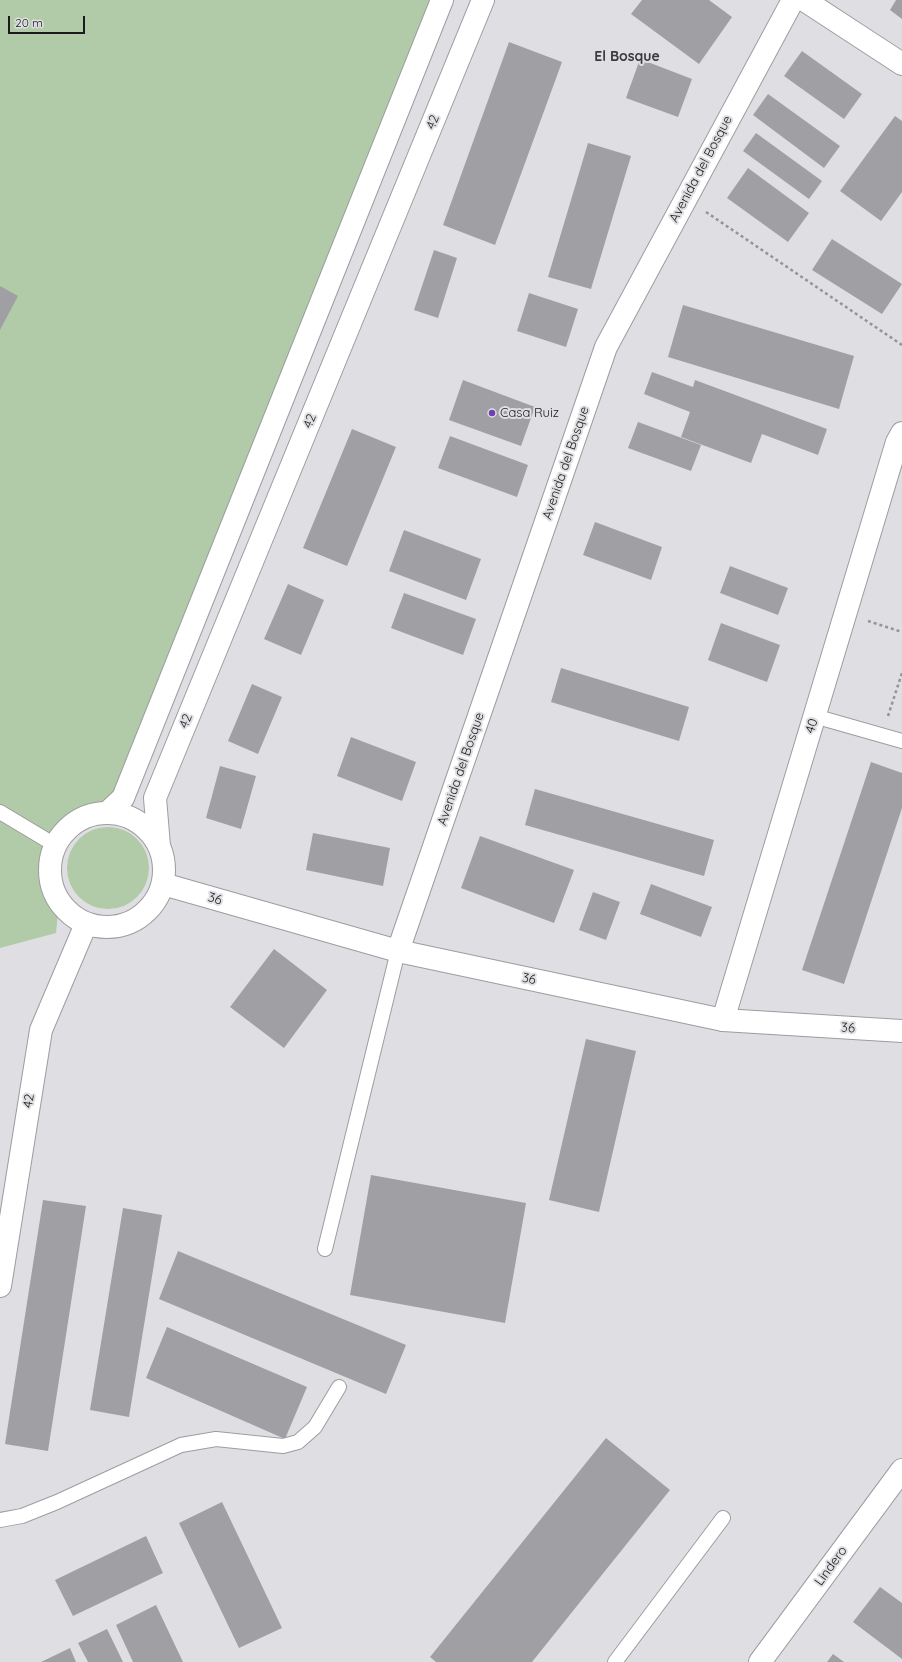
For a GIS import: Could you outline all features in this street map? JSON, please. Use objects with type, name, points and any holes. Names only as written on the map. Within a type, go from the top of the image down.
[{"type":"street","points":[[108,812],[124,798],[442,0]]},
{"type":"street","name":"42","points":[[159,846],[150,832],[138,822],[123,815],[108,812],[86,816],[68,828],[55,845],[50,868],[54,891],[67,911],[86,924],[110,928],[134,922],[152,906],[163,884],[164,865],[159,846],[155,798],[483,0]]},
{"type":"street","name":"Avenida del Bosque","points":[[398,951],[606,346],[793,0]]},
{"type":"street","points":[[804,0],[902,64]]},
{"type":"street","name":"40","points":[[723,1020],[814,716],[902,433]]},
{"type":"street","name":"36","points":[[163,884],[398,951],[723,1020],[902,1032]]},
{"type":"street","name":"42","points":[[0,1286],[41,1030],[86,924]]},
{"type":"street","name":"Lindero","points":[[760,1662],[902,1470]]},
{"type":"lane","points":[[814,716],[902,741]]},
{"type":"lane","points":[[0,812],[55,845]]},
{"type":"lane","points":[[325,1250],[398,951]]},
{"type":"lane","points":[[0,1520],[22,1516],[57,1502],[181,1445],[216,1439],[283,1446],[298,1442],[315,1427],[339,1387]]},
{"type":"lane","points":[[615,1662],[723,1518]]},
{"type":"path","points":[[686,198],[902,345]]},
{"type":"path","points":[[846,613],[902,632]]},
{"type":"path","points":[[882,736],[902,673]]},
{"type":"green space","points":[[0,0],[435,0],[118,799],[105,810],[87,813],[65,825],[53,843],[47,863],[49,881],[59,903],[56,933],[0,948]]},
{"type":"green space","points":[[108,827],[124,830],[137,839],[146,852],[149,868],[146,884],[137,897],[124,906],[108,909],[92,906],[79,897],[70,884],[67,868],[70,852],[79,839],[92,830]]},
{"type":"building","points":[[642,0],[709,0],[732,17],[699,64],[631,14]]},
{"type":"building","points":[[896,0],[902,0],[902,19],[890,10]]},
{"type":"building","points":[[509,42],[562,62],[495,245],[443,225]]},
{"type":"building","points":[[802,51],[862,94],[844,119],[784,76]]},
{"type":"building","points":[[640,59],[692,79],[678,117],[626,98]]},
{"type":"building","points":[[768,94],[840,146],[824,168],[753,115]]},
{"type":"building","points":[[895,116],[902,121],[902,192],[881,221],[840,191]]},
{"type":"building","points":[[756,133],[822,181],[809,199],[743,151]]},
{"type":"building","points":[[588,143],[631,156],[591,289],[548,277]]},
{"type":"building","points":[[748,168],[809,213],[788,242],[727,198]]},
{"type":"building","points":[[832,239],[902,284],[882,314],[812,270]]},
{"type":"building","points":[[434,250],[457,258],[438,318],[414,310]]},
{"type":"building","points":[[0,286],[18,296],[0,330]]},
{"type":"building","points":[[529,293],[578,309],[566,347],[517,331]]},
{"type":"building","points":[[683,305],[854,356],[839,409],[668,357]]},
{"type":"building","points":[[652,372],[693,387],[695,380],[827,429],[818,455],[762,434],[751,463],[681,437],[690,412],[644,394]]},
{"type":"building","name":"Casa Ruiz","points":[[463,380],[535,407],[521,446],[449,420]]},
{"type":"building","points":[[638,422],[701,445],[691,471],[628,448]]},
{"type":"building","points":[[352,429],[396,447],[347,566],[303,548]]},
{"type":"building","points":[[450,436],[528,465],[517,497],[438,468]]},
{"type":"building","points":[[595,522],[662,547],[651,580],[583,555]]},
{"type":"building","points":[[404,530],[481,559],[466,600],[389,571]]},
{"type":"building","points":[[730,566],[788,588],[778,615],[720,593]]},
{"type":"building","points":[[288,584],[324,600],[301,655],[264,639]]},
{"type":"building","points":[[404,593],[476,619],[463,655],[391,628]]},
{"type":"building","points":[[721,623],[780,645],[767,682],[708,660]]},
{"type":"building","points":[[561,668],[689,707],[679,741],[551,702]]},
{"type":"building","points":[[252,684],[282,697],[258,754],[228,741]]},
{"type":"building","points":[[351,737],[416,762],[402,801],[337,776]]},
{"type":"building","points":[[871,762],[902,773],[902,808],[844,984],[802,970]]},
{"type":"building","points":[[220,766],[256,776],[241,829],[206,818]]},
{"type":"building","points":[[535,789],[714,840],[704,876],[525,825]]},
{"type":"building","points":[[313,833],[390,848],[383,886],[306,870]]},
{"type":"building","points":[[480,836],[574,870],[554,923],[461,888]]},
{"type":"building","points":[[651,884],[712,907],[701,937],[640,914]]},
{"type":"building","points":[[593,892],[620,902],[606,940],[579,930]]},
{"type":"building","points":[[274,949],[327,990],[284,1048],[230,1007]]},
{"type":"building","points":[[586,1039],[636,1051],[599,1212],[549,1200]]},
{"type":"building","points":[[371,1175],[526,1203],[505,1323],[350,1295]]},
{"type":"building","points":[[43,1200],[86,1206],[48,1451],[5,1444]]},
{"type":"building","points":[[123,1208],[162,1215],[129,1417],[90,1410]]},
{"type":"building","points":[[178,1251],[406,1345],[386,1394],[159,1299]]},
{"type":"building","points":[[167,1327],[307,1387],[285,1439],[146,1378]]},
{"type":"building","points":[[606,1438],[670,1490],[532,1662],[436,1662],[430,1657]]},
{"type":"building","points":[[222,1502],[282,1628],[239,1648],[179,1523]]},
{"type":"building","points":[[146,1536],[163,1573],[73,1616],[55,1580]]},
{"type":"building","points":[[880,1587],[902,1603],[902,1659],[853,1622]]},
{"type":"building","points":[[156,1605],[183,1662],[133,1662],[116,1625]]},
{"type":"building","points":[[107,1629],[123,1662],[88,1662],[78,1643]]},
{"type":"building","points":[[70,1648],[76,1662],[41,1662]]},
{"type":"building","points":[[833,1654],[844,1662],[827,1662]]},
{"type":"place","name":"Casa Ruiz","points":[[492,413]]},
{"type":"district","name":"El Bosque","points":[[627,57]]}]
